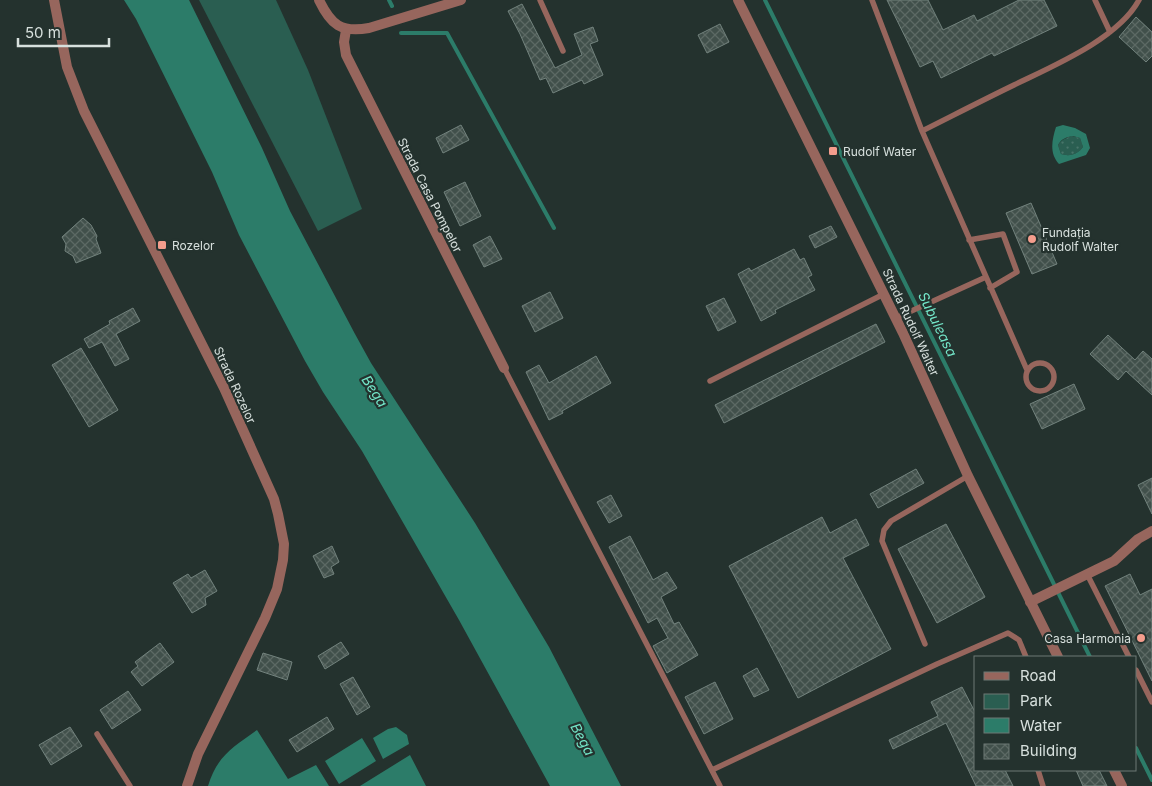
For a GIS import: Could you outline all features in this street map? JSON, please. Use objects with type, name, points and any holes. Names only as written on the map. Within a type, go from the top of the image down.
[{"type":"street","name":"Strada Rozelor","points":[[54,0],[68,67],[84,111],[224,388],[274,499],[284,544],[277,589],[198,754],[187,786]]},
{"type":"street","points":[[319,0],[334,24],[346,30],[369,28],[461,0]]},
{"type":"street","name":"Strada Rudolf Walter","points":[[738,0],[884,294],[899,317],[968,476],[1057,656]]},
{"type":"street","name":"Strada Casa Pompelor","points":[[346,30],[344,42],[346,55],[504,368]]},
{"type":"street","points":[[1030,602],[1114,561],[1138,539],[1152,531]]},
{"type":"street","points":[[1114,771],[1122,786]]},
{"type":"lane","points":[[540,0],[563,51]]},
{"type":"lane","points":[[872,0],[922,131],[1027,370],[1027,384],[1032,389],[1038,391],[1050,387],[1054,381],[1054,374],[1045,364],[1038,363],[1027,370]]},
{"type":"lane","points":[[1095,0],[1110,32]]},
{"type":"lane","points":[[922,131],[1078,53],[1110,32],[1140,0]]},
{"type":"lane","points":[[969,240],[1003,234],[1017,272],[990,288]]},
{"type":"lane","points":[[899,317],[986,277]]},
{"type":"lane","points":[[710,381],[884,294]]},
{"type":"lane","points":[[504,368],[720,786]]},
{"type":"lane","points":[[926,644],[882,541],[884,530],[891,521],[968,476]]},
{"type":"lane","points":[[1087,574],[1128,656]]},
{"type":"lane","points":[[712,770],[937,664],[1008,633],[1019,640],[1026,656]]},
{"type":"lane","points":[[1137,672],[1152,702]]},
{"type":"lane","points":[[97,734],[130,786]]},
{"type":"lane","points":[[1038,771],[1043,786]]},
{"type":"green space","points":[[199,0],[276,0],[308,70],[362,209],[318,231]]},
{"type":"green space","points":[[1072,136],[1080,138],[1083,147],[1074,154],[1061,154],[1058,145],[1066,138]]},
{"type":"water","name":"Bega","points":[[124,0],[189,0],[262,148],[290,211],[355,334],[371,363],[475,523],[549,647],[621,786],[550,786],[459,620],[362,451],[305,361],[239,235],[212,172],[136,19]]},
{"type":"water","points":[[1063,125],[1075,128],[1086,134],[1090,148],[1086,155],[1059,164],[1053,151],[1056,127]],"holes":[[[1073,136],[1080,138],[1083,147],[1079,151],[1071,155],[1061,154],[1058,145],[1062,140]]]},
{"type":"water","points":[[396,727],[407,735],[409,744],[383,759],[373,738],[388,729]]},
{"type":"water","points":[[257,730],[288,779],[316,765],[329,786],[208,786],[216,767],[227,753]]},
{"type":"water","points":[[362,738],[376,761],[339,784],[325,761]]},
{"type":"water","points":[[410,755],[426,786],[360,786]]},
{"type":"building","points":[[887,0],[928,0],[943,30],[974,15],[977,21],[1019,0],[1044,0],[1057,26],[994,56],[992,53],[941,78],[933,61],[920,67]]},
{"type":"building","points":[[522,4],[555,68],[582,55],[574,34],[593,27],[598,41],[590,44],[603,75],[584,84],[582,80],[553,93],[546,78],[540,80],[508,11]]},
{"type":"building","points":[[1136,17],[1152,32],[1152,56],[1146,62],[1119,37]]},
{"type":"building","points":[[720,24],[729,42],[707,53],[698,35]]},
{"type":"building","points":[[461,125],[469,140],[443,153],[436,138]]},
{"type":"building","points":[[465,182],[481,216],[460,226],[444,192]]},
{"type":"building","name":"Fundația Rudolf Walter","points":[[1031,203],[1057,264],[1032,274],[1006,213]]},
{"type":"building","points":[[83,218],[91,225],[97,236],[96,239],[101,253],[76,263],[73,256],[65,251],[66,244],[62,237]]},
{"type":"building","points":[[831,226],[837,237],[815,248],[809,236]]},
{"type":"building","points":[[490,236],[502,259],[484,267],[473,245]]},
{"type":"building","points":[[794,249],[800,260],[804,258],[812,275],[808,277],[815,290],[775,310],[776,313],[761,321],[738,274],[749,268],[751,271]]},
{"type":"building","points":[[550,292],[563,318],[535,332],[522,306]]},
{"type":"building","points":[[724,298],[736,322],[718,331],[706,306]]},
{"type":"building","points":[[133,308],[140,321],[116,334],[129,359],[115,366],[102,342],[89,348],[84,339],[110,324],[109,321]]},
{"type":"building","points":[[876,324],[885,342],[724,423],[715,405]]},
{"type":"building","points":[[1108,335],[1135,360],[1143,351],[1152,359],[1152,395],[1126,371],[1118,380],[1090,354]]},
{"type":"building","points":[[81,348],[118,410],[89,427],[52,365]]},
{"type":"building","points":[[596,356],[611,383],[549,420],[526,372],[539,365],[549,383]]},
{"type":"building","points":[[1074,384],[1085,409],[1042,429],[1030,404]]},
{"type":"building","points":[[916,469],[924,483],[878,508],[870,494]]},
{"type":"building","points":[[1152,478],[1152,514],[1138,485]]},
{"type":"building","points":[[611,495],[622,516],[609,523],[597,502]]},
{"type":"building","points":[[822,517],[830,533],[856,519],[869,545],[843,558],[891,649],[798,698],[729,566]]},
{"type":"building","points":[[946,524],[985,597],[937,623],[898,549]]},
{"type":"building","points":[[630,536],[653,580],[667,572],[677,588],[661,597],[674,624],[679,622],[698,655],[667,673],[653,646],[668,638],[657,618],[648,623],[609,547]]},
{"type":"building","points":[[332,546],[339,562],[331,567],[334,574],[324,578],[313,556]]},
{"type":"building","points":[[205,570],[217,591],[205,598],[206,605],[192,613],[173,583],[188,574],[191,578]]},
{"type":"building","name":"Casa Harmonia","points":[[1130,574],[1140,595],[1152,589],[1152,681],[1105,586]]},
{"type":"building","points":[[341,642],[349,654],[325,669],[318,656]]},
{"type":"building","points":[[160,643],[174,662],[142,686],[131,672],[138,666],[135,662]]},
{"type":"building","points":[[263,653],[292,662],[287,680],[257,670]]},
{"type":"building","points":[[757,668],[769,690],[754,697],[743,676]]},
{"type":"building","points":[[353,677],[370,707],[357,715],[340,684]]},
{"type":"building","points":[[715,682],[733,719],[704,734],[685,697]]},
{"type":"building","points":[[962,687],[974,710],[974,771],[1006,771],[1013,786],[976,786],[946,723],[893,749],[889,740],[938,716],[931,702]]},
{"type":"building","points":[[128,691],[141,710],[112,729],[100,710]]},
{"type":"building","points":[[327,717],[334,729],[297,752],[289,740]]},
{"type":"building","points":[[70,727],[82,746],[51,765],[39,745]]},
{"type":"building","points":[[1076,771],[1100,771],[1107,786],[1083,786]]},
{"type":"waterway","points":[[389,0],[392,6]]},
{"type":"waterway","name":"Subuleasa","points":[[765,0],[1090,656]]},
{"type":"waterway","points":[[401,33],[447,33],[554,228]]},
{"type":"waterway","name":"Subuleasa","points":[[1137,750],[1152,780]]},
{"type":"place","name":"Rudolf Water","points":[[833,151]]},
{"type":"place","name":"Fundația Rudolf Walter","points":[[1032,239]]},
{"type":"place","name":"Rozelor","points":[[162,245]]},
{"type":"place","name":"Casa Harmonia","points":[[1141,638]]}]
